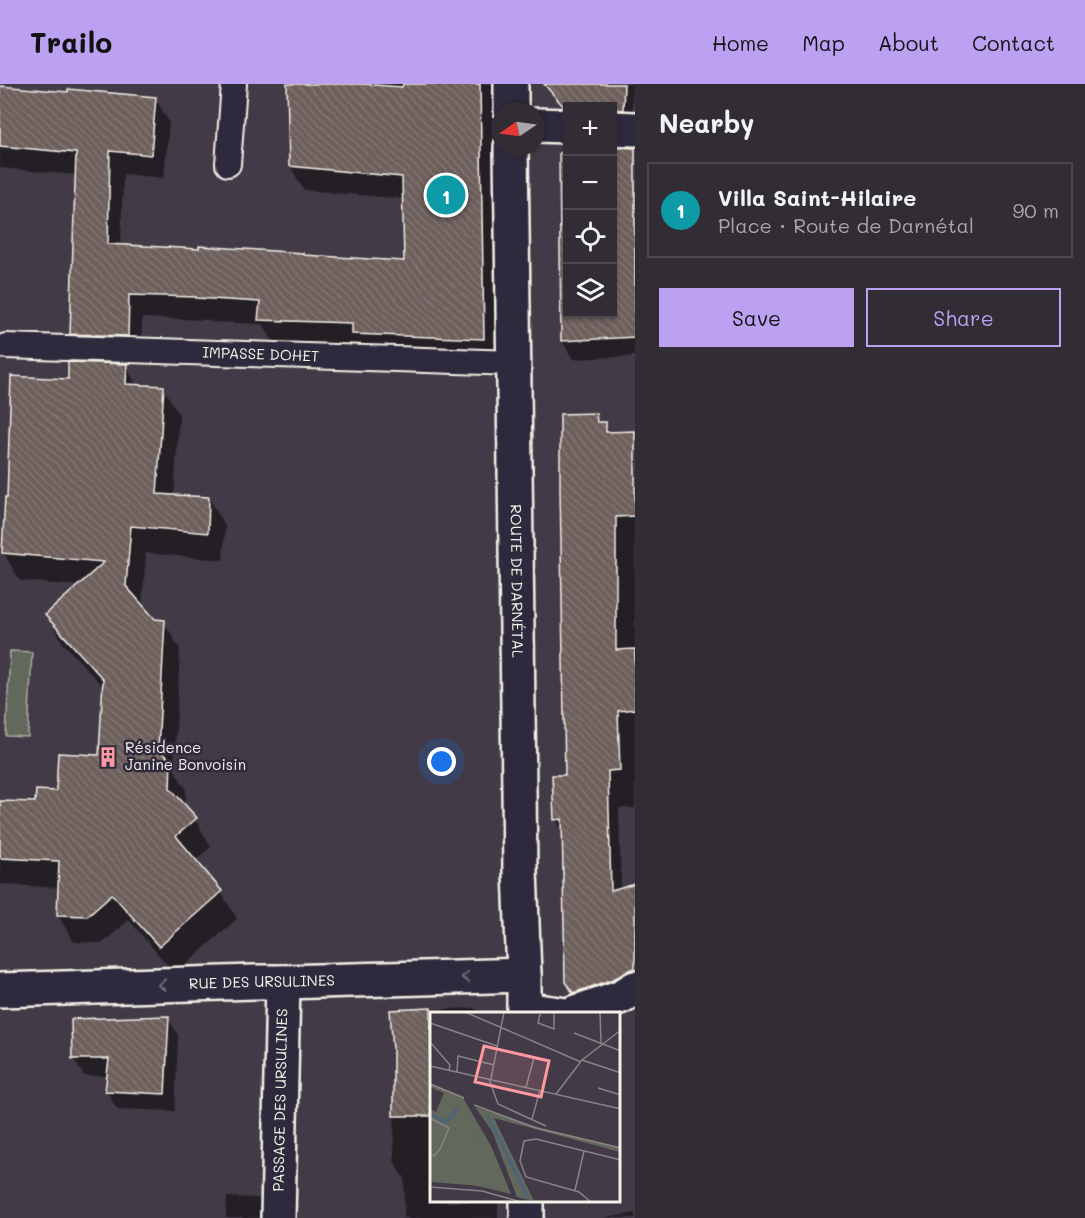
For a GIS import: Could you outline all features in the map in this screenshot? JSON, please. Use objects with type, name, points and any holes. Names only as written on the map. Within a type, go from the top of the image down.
[{"type":"street","points":[[511,84],[511,102]]},
{"type":"street","points":[[545,125],[563,126]]},
{"type":"street","points":[[617,128],[635,129]]},
{"type":"street","name":"ROUTE DE DARNÉTAL","points":[[511,156],[520,870],[524,1011]]},
{"type":"street","name":"RUE DES URSULINES","points":[[0,990],[524,975]]},
{"type":"street","name":"PASSAGE DES URSULINES","points":[[278,1218],[283,982]]},
{"type":"street","points":[[578,1012],[622,996],[635,988]]},
{"type":"lane","points":[[228,164],[234,84]]},
{"type":"lane","name":"IMPASSE DOHET","points":[[6,346],[514,363]]},
{"type":"green space","points":[[10,651],[32,652],[28,737],[6,736]]},
{"type":"building","points":[[287,84],[362,84],[402,87],[403,84],[480,84],[484,339],[352,334],[352,323],[258,320],[260,302],[129,295],[128,336],[70,334],[76,153],[0,146],[0,86],[156,97],[151,155],[110,151],[108,244],[199,249],[199,246],[404,261],[402,177],[289,166]]},
{"type":"building","points":[[544,84],[624,84],[623,110],[617,109],[617,102],[563,102],[563,106]]},
{"type":"building","points":[[617,147],[635,148],[635,337],[561,341],[559,154],[563,150],[563,318],[617,318]]},
{"type":"building","points":[[68,362],[127,364],[126,384],[164,386],[157,494],[209,497],[208,533],[131,526],[126,586],[155,619],[165,620],[158,750],[171,760],[170,788],[197,818],[176,836],[222,891],[159,947],[112,894],[87,916],[57,915],[59,861],[0,858],[0,801],[35,802],[36,790],[56,791],[58,753],[99,755],[103,679],[45,615],[104,562],[2,553],[5,497],[7,498],[11,376],[68,379]]},
{"type":"building","points":[[596,413],[597,422],[606,422],[606,432],[635,431],[635,516],[616,517],[616,650],[635,649],[635,709],[618,711],[620,770],[608,771],[611,891],[635,884],[635,968],[614,979],[573,993],[565,982],[562,819],[554,820],[552,775],[565,775],[560,414]]},
{"type":"building","points":[[431,1008],[430,1116],[393,1116],[393,1050],[390,1010]]},
{"type":"building","points":[[169,1016],[165,1094],[105,1091],[109,1059],[72,1059],[71,1019]]},
{"type":"place","name":"Villa Saint-Hilaire","points":[[446,195]]},
{"type":"place","name":"Résidence Janine Bonvoisin","points":[[108,757]]}]
